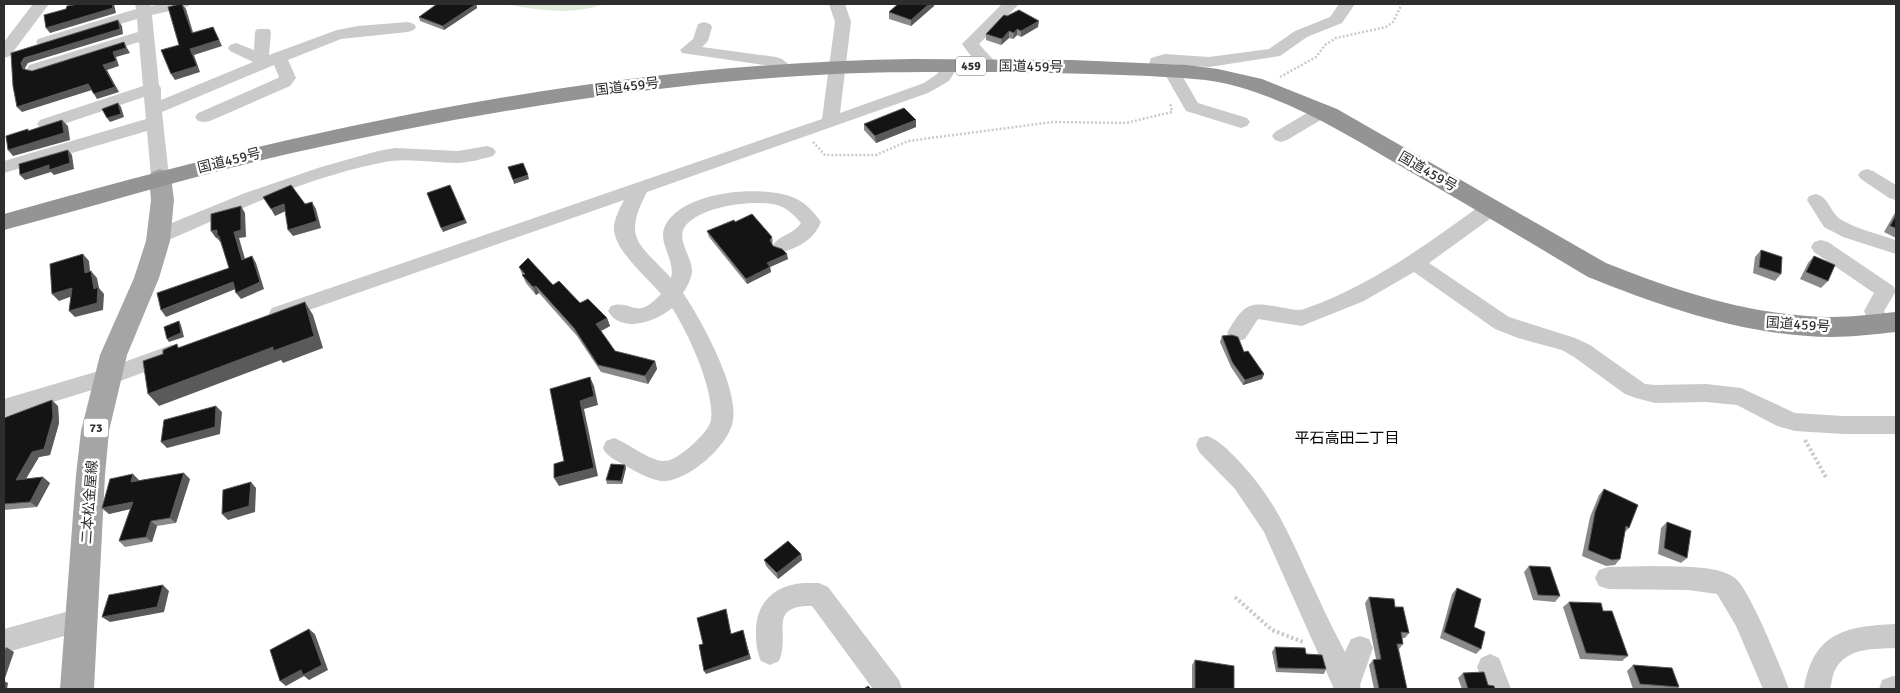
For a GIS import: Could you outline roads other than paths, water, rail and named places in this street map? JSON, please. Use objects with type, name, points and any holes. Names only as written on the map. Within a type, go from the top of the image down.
[{"type":"highway","name":"国道459号","points":[[4,222],[160,177],[338,135],[503,103],[655,82],[788,70],[836,68],[991,66],[1162,71],[1226,77],[1293,97],[1323,111],[1597,270],[1675,299],[1744,318],[1768,322],[1832,327],[1889,323]]},
{"type":"main road","name":"二本松金屋線","points":[[77,689],[80,620],[92,461],[98,418],[107,377],[120,338],[153,262],[163,212],[160,177]]},
{"type":"street","points":[[4,53],[40,4]]},
{"type":"street","points":[[44,42],[143,8],[182,4]]},
{"type":"street","points":[[830,121],[843,22],[838,4]]},
{"type":"street","points":[[991,66],[970,44],[1011,4]]},
{"type":"street","points":[[1241,122],[1192,107],[1162,71],[1157,61],[1209,62],[1274,53],[1301,34],[1336,20],[1347,4]]},
{"type":"street","points":[[143,8],[153,88],[160,177]]},
{"type":"street","points":[[4,166],[155,116],[269,60],[337,35],[358,31],[408,27]]},
{"type":"street","points":[[704,27],[700,41],[688,50],[776,62],[788,70]]},
{"type":"street","points":[[263,32],[269,60]]},
{"type":"street","points":[[35,68],[146,35]]},
{"type":"street","points":[[204,117],[284,82],[288,78],[269,60],[236,48]]},
{"type":"street","points":[[262,319],[927,87],[949,72],[951,66]]},
{"type":"street","points":[[46,124],[153,88]]},
{"type":"street","points":[[1282,136],[1323,111]]},
{"type":"street","points":[[159,236],[252,197],[327,171],[378,157],[395,154],[458,157],[487,152]]},
{"type":"street","points":[[1866,175],[1896,194]]},
{"type":"street","points":[[614,448],[659,471],[668,471],[701,452],[714,437],[722,420],[717,381],[688,316],[673,295],[626,242],[622,229],[624,220],[640,188]]},
{"type":"street","points":[[618,310],[632,317],[645,315],[659,308],[673,295],[682,272],[672,234],[676,224],[684,216],[704,206],[737,198],[769,196],[786,201],[799,209],[811,222],[809,228],[802,236],[783,245]]},
{"type":"street","points":[[1816,200],[1831,222],[1850,232],[1896,247]]},
{"type":"street","points":[[1238,334],[1251,313],[1256,311],[1302,318],[1357,296],[1415,263],[1492,208]]},
{"type":"street","points":[[1821,248],[1886,291],[1874,311],[1889,323]]},
{"type":"street","points":[[1415,263],[1502,323],[1525,332],[1568,344],[1582,351],[1633,388],[1654,394],[1706,393],[1741,397],[1785,420],[1795,422],[1843,425],[1896,425]]},
{"type":"street","points":[[4,408],[107,377],[190,346]]},
{"type":"street","points":[[1207,445],[1219,456],[1252,495],[1273,525],[1311,612],[1347,687]]},
{"type":"street","points":[[1608,578],[1710,580],[1728,586],[1740,608],[1776,689]]},
{"type":"street","points":[[770,652],[770,617],[777,605],[793,594],[820,595],[889,689]]},
{"type":"street","points":[[4,641],[80,620]]},
{"type":"street","points":[[1817,689],[1819,674],[1826,657],[1844,643],[1874,636],[1896,636]]},
{"type":"street","points":[[1347,687],[1360,648]]},
{"type":"district","name":"平石高田二丁目","points":[[1347,438]]}]
